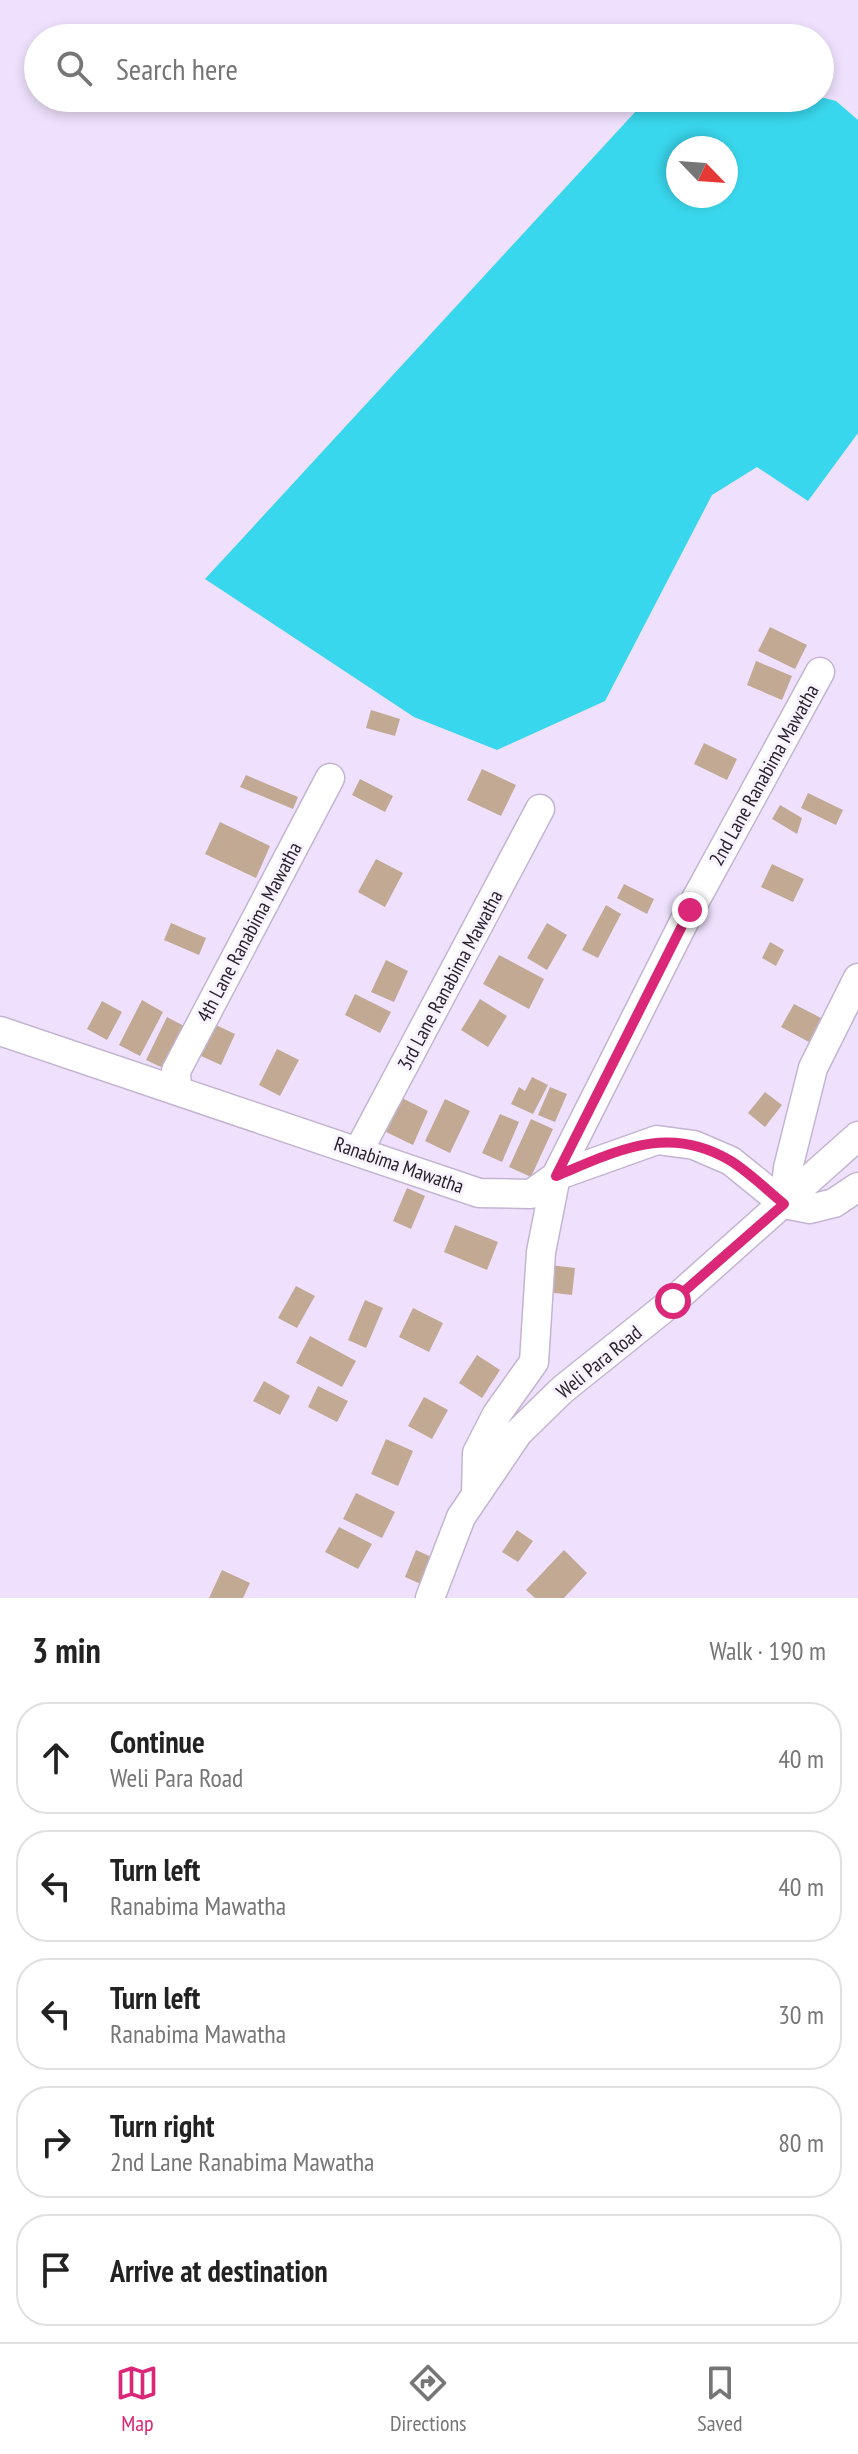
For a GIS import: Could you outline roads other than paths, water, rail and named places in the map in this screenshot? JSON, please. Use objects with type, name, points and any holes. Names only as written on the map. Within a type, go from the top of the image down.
[{"type":"street","name":"2nd Lane Ranabima Mawatha","points":[[476,1495],[477,1453],[497,1414],[534,1362],[541,1252],[556,1176],[683,924],[820,672]]},
{"type":"street","name":"4th Lane Ranabima Mawatha","points":[[177,1089],[176,1071],[330,778]]},
{"type":"street","name":"3rd Lane Ranabima Mawatha","points":[[359,1150],[540,809]]},
{"type":"street","points":[[858,978],[813,1068],[788,1168],[784,1204],[810,1209],[834,1203],[858,1187]]},
{"type":"street","name":"Ranabima Mawatha","points":[[0,1031],[479,1193],[502,1196],[531,1194],[556,1176],[612,1153],[657,1140],[694,1145],[731,1161],[784,1204]]},
{"type":"street","name":"Weli Para Road","points":[[430,1598],[461,1517],[518,1433],[562,1390],[673,1301],[858,1136]]},
{"type":"water","points":[[836,101],[858,120],[858,433],[808,501],[757,467],[712,495],[605,701],[497,750],[414,717],[205,579],[635,112],[834,112]]}]
